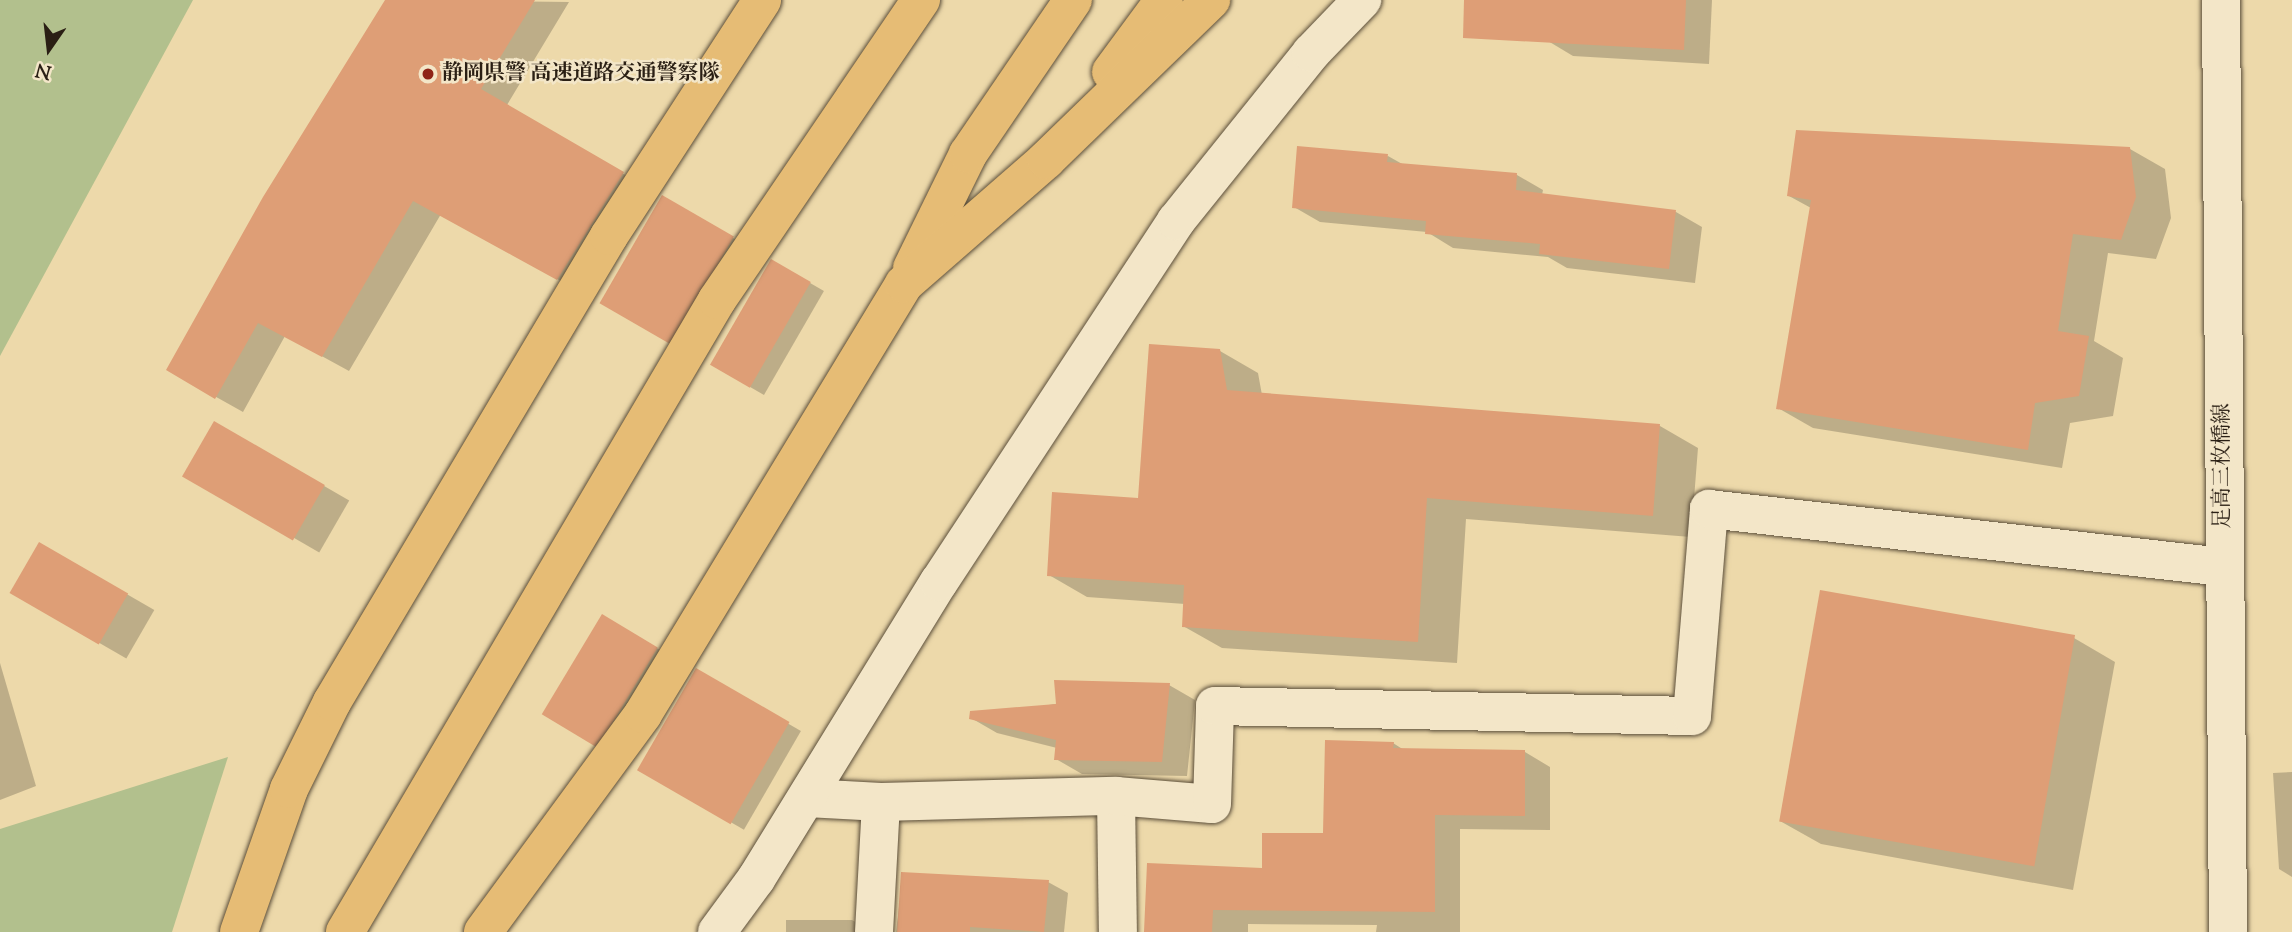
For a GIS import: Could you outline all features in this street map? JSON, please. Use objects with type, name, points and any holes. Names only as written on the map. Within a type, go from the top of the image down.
[{"type":"highway","points":[[239,932],[289,789],[332,702],[609,236],[762,0]]},
{"type":"highway","points":[[345,932],[718,300],[921,0]]},
{"type":"highway","points":[[483,932],[643,715],[904,284],[968,154],[1073,0]]},
{"type":"highway","points":[[1046,160],[1164,0]]},
{"type":"highway","points":[[904,284],[1046,160],[1211,0]]},
{"type":"street","points":[[717,932],[807,798],[939,582],[1176,221],[1311,53],[1362,0]]},
{"type":"street","name":"足高三枚橋線","points":[[2221,0],[2223,567],[2228,932]]},
{"type":"street","points":[[807,798],[881,802],[1116,796],[1212,804],[1215,706],[1692,716],[1709,509],[2223,567]]},
{"type":"street","points":[[1116,796],[1118,932]]},
{"type":"street","points":[[874,932],[881,802]]},
{"type":"green space","points":[[0,0],[193,0],[0,356]]},
{"type":"green space","points":[[228,757],[172,932],[0,932],[0,829]]},
{"type":"building","points":[[385,0],[535,0],[481,89],[624,172],[557,280],[413,201],[322,357],[258,323],[215,399],[166,370],[263,197]]},
{"type":"building","points":[[1464,0],[1686,0],[1684,50],[1463,38]]},
{"type":"building","points":[[1796,130],[2130,147],[2136,197],[2121,240],[2073,234],[2058,331],[2089,336],[2079,396],[2035,403],[2028,450],[1776,409],[1811,200],[1787,196]]},
{"type":"building","points":[[1297,146],[1388,154],[1387,162],[1517,173],[1516,190],[1676,210],[1669,269],[1539,254],[1540,244],[1425,234],[1426,221],[1292,208]]},
{"type":"building","points":[[662,195],[734,236],[671,345],[600,303]]},
{"type":"building","points":[[771,259],[811,282],[750,388],[710,365]]},
{"type":"building","points":[[1149,344],[1220,349],[1227,390],[1660,424],[1653,516],[1427,498],[1418,642],[1182,627],[1184,585],[1047,576],[1052,492],[1138,498]]},
{"type":"building","points":[[214,421],[325,485],[293,540],[182,476]]},
{"type":"building","points":[[39,542],[128,594],[99,645],[10,593]]},
{"type":"building","points":[[1820,590],[2075,635],[2034,866],[1779,821]]},
{"type":"building","points":[[602,614],[658,647],[597,748],[542,714]]},
{"type":"building","points":[[696,668],[790,722],[731,824],[637,770]]},
{"type":"building","points":[[1054,680],[1170,683],[1162,762],[1054,760],[1056,740],[969,719],[970,711],[1056,704]]},
{"type":"building","points":[[1325,740],[1394,742],[1393,748],[1525,750],[1525,816],[1435,815],[1435,912],[1213,910],[1212,932],[1144,932],[1147,863],[1262,868],[1262,833],[1323,833]]},
{"type":"building","points":[[901,872],[1049,880],[1044,932],[970,927],[970,932],[897,932]]},
{"type":"place","name":"静岡県警 高速道路交通警察隊","points":[[428,74]]}]
